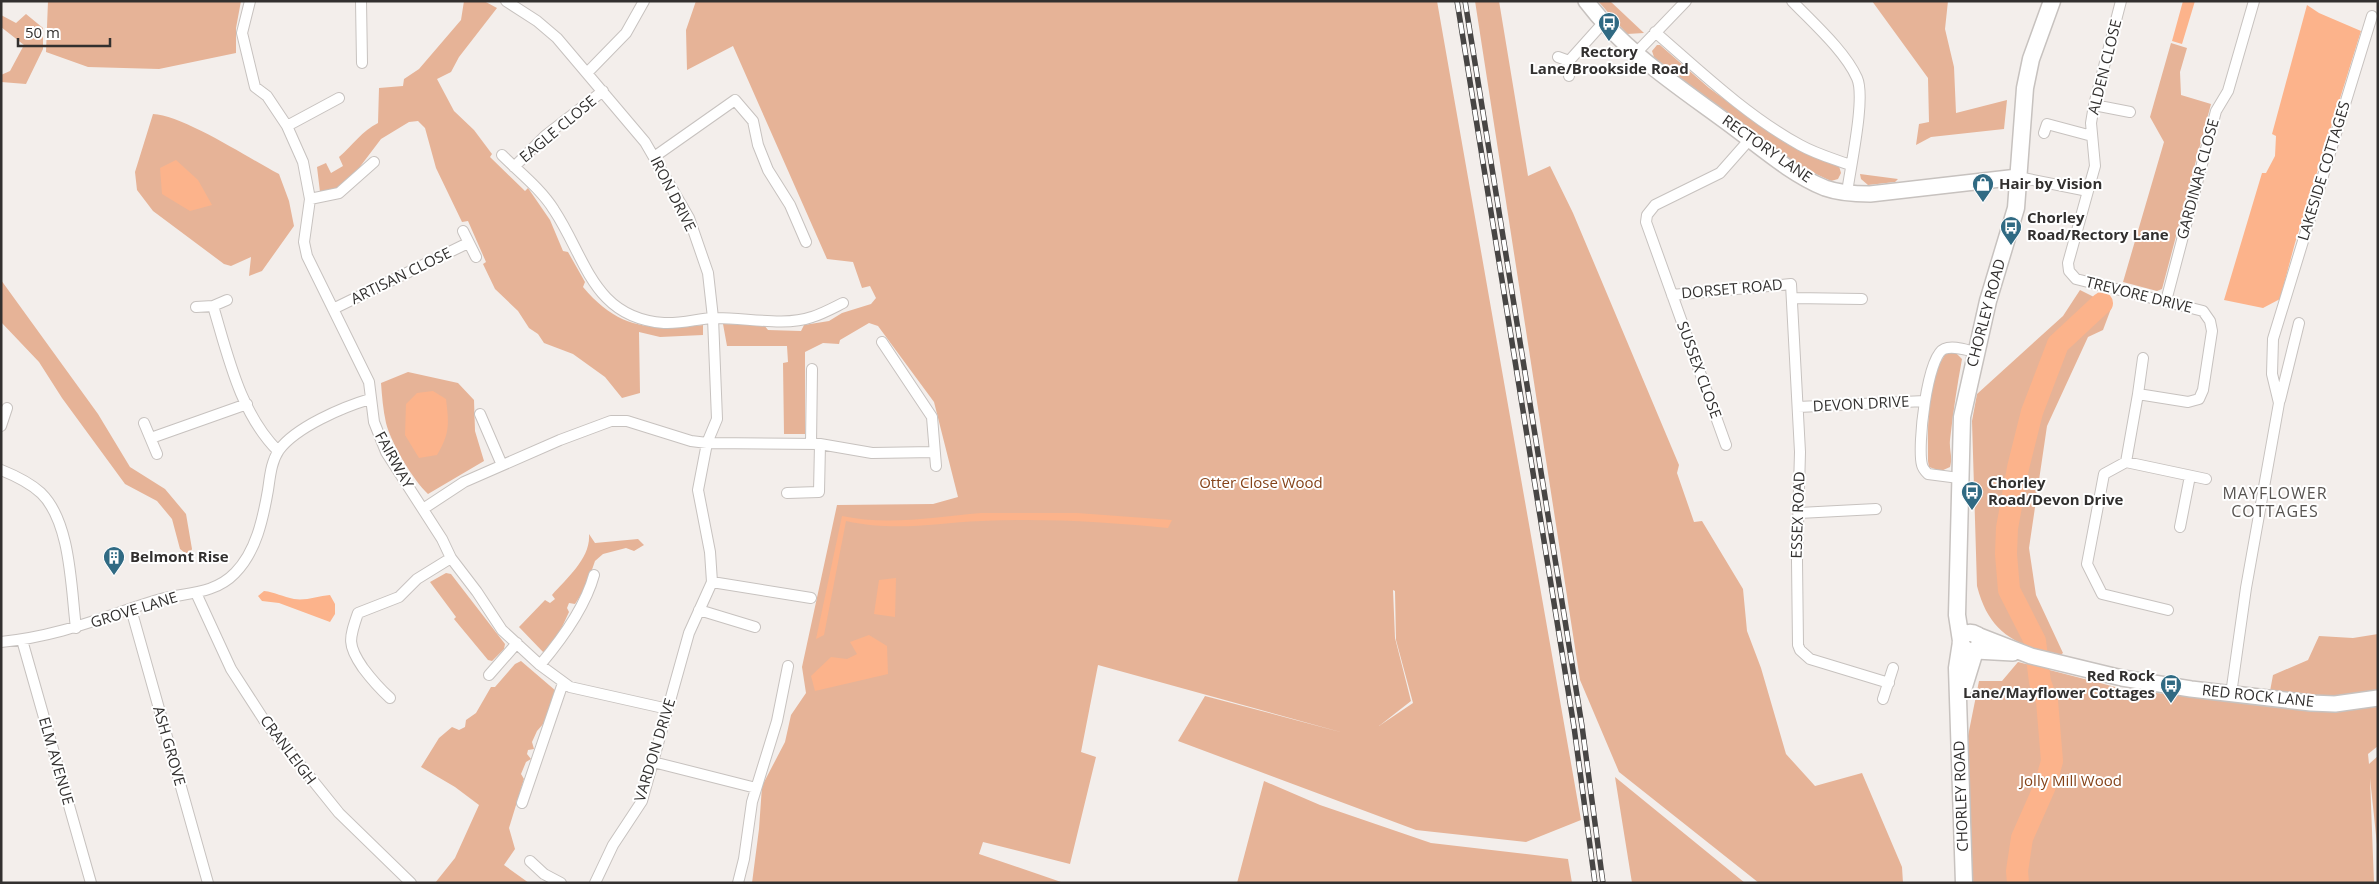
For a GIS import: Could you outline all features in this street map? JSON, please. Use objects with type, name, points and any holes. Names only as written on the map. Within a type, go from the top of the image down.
[{"type":"main road","name":"RECTORY LANE","points":[[1586,1],[1603,23],[1636,53],[1750,139],[1816,184],[1847,193],[1870,194],[2018,177]]},
{"type":"main road","name":"CHORLEY ROAD","points":[[1964,883],[1958,658],[1971,642],[1960,570],[1959,478],[1962,417],[1975,352],[1997,268],[2016,208],[2022,112],[2031,59],[2052,1]]},
{"type":"main road","name":"RED ROCK LANE","points":[[1971,642],[2150,683],[2231,694],[2335,704],[2378,698]]},
{"type":"street","name":"FAIRWAY","points":[[250,1],[242,33],[255,87],[267,96],[287,126],[303,162],[310,199],[304,242],[307,256],[369,382],[374,422],[386,452],[423,509],[451,558],[477,592],[502,630],[540,665],[570,687],[668,709]]},
{"type":"street","points":[[361,1],[363,16],[362,63]]},
{"type":"street","name":"IRON DRIVE","points":[[506,1],[557,38],[603,91],[645,142],[689,218],[708,274],[713,318],[717,419],[707,443]]},
{"type":"street","points":[[587,73],[626,33],[644,1]]},
{"type":"street","points":[[1636,53],[1686,1]]},
{"type":"street","points":[[1792,1],[1844,58],[1858,79],[1860,98],[1847,193]]},
{"type":"street","name":"ALDEN CLOSE","points":[[2088,191],[2095,166],[2092,136],[2094,105],[2121,1]]},
{"type":"street","name":"GARDINAR CLOSE","points":[[2166,301],[2216,111],[2228,90],[2254,1]]},
{"type":"street","name":"LAKESIDE COTTAGES","points":[[2279,403],[2272,374],[2273,339],[2372,16]]},
{"type":"street","points":[[1569,76],[1569,62],[1603,23]]},
{"type":"street","name":"RECTORY LANE","points":[[1655,32],[1731,97],[1766,123],[1801,146],[1850,165]]},
{"type":"street","points":[[1558,57],[1569,62]]},
{"type":"street","name":"EAGLE CLOSE","points":[[514,167],[545,136],[603,91]]},
{"type":"street","points":[[287,126],[339,98]]},
{"type":"street","points":[[654,157],[735,100],[753,121],[758,145],[768,170],[790,205],[806,242]]},
{"type":"street","points":[[2094,105],[2130,112]]},
{"type":"street","points":[[2044,133],[2047,124],[2092,136]]},
{"type":"street","name":"SUSSEX CLOSE","points":[[1726,445],[1646,227],[1647,215],[1654,205],[1720,174],[1750,139]]},
{"type":"street","name":"EAGLE CLOSE","points":[[502,155],[554,208],[590,278],[608,300],[635,316],[664,323],[713,318],[783,320],[811,318],[843,303]]},
{"type":"street","points":[[310,199],[339,193],[374,162]]},
{"type":"street","points":[[2018,177],[2088,191]]},
{"type":"street","name":"TREVORE DRIVE","points":[[2088,191],[2068,263],[2069,271],[2076,279],[2203,311],[2210,320],[2212,331],[2203,390],[2199,399],[2188,402],[2138,394]]},
{"type":"street","name":"ARTISAN CLOSE","points":[[463,231],[476,257]]},
{"type":"street","name":"ARTISAN CLOSE","points":[[333,309],[468,243]]},
{"type":"street","name":"DORSET ROAD","points":[[1672,295],[1791,284]]},
{"type":"street","name":"ESSEX ROAD","points":[[1791,284],[1800,452],[1797,637],[1800,650],[1810,659],[1889,683]]},
{"type":"street","points":[[1793,298],[1862,299]]},
{"type":"street","points":[[196,307],[212,306],[227,300]]},
{"type":"street","points":[[212,306],[233,374],[248,404],[255,424],[278,451],[295,435],[353,405],[370,400]]},
{"type":"street","points":[[2231,694],[2246,588],[2279,403],[2299,323]]},
{"type":"street","points":[[882,342],[932,417],[936,466]]},
{"type":"street","name":"DEVON DRIVE","points":[[1959,478],[1934,476],[1924,470],[1921,458],[1925,400],[1938,353],[1951,348],[1975,352]]},
{"type":"street","points":[[2126,462],[2143,358]]},
{"type":"street","points":[[786,493],[819,492],[812,369]]},
{"type":"street","name":"DEVON DRIVE","points":[[1798,406],[1925,400]]},
{"type":"street","points":[[151,438],[248,404]]},
{"type":"street","points":[[1,426],[7,408]]},
{"type":"street","points":[[480,414],[502,465]]},
{"type":"street","points":[[423,509],[464,482],[560,440],[611,421],[627,420],[691,441],[707,443],[815,444],[872,452],[935,452]]},
{"type":"street","points":[[144,423],[157,454]]},
{"type":"street","name":"VARDON DRIVE","points":[[595,883],[613,845],[642,801],[689,632],[712,582],[710,552],[698,490],[707,443]]},
{"type":"street","name":"GROVE LANE","points":[[1,642],[22,640],[76,628],[159,599],[196,593],[216,587],[240,567],[249,553],[264,517],[272,465],[278,451]]},
{"type":"street","points":[[2168,610],[2102,594],[2087,564],[2104,474],[2126,462],[2206,479]]},
{"type":"street","points":[[1,470],[30,484],[42,494],[59,522],[64,542],[76,628]]},
{"type":"street","points":[[2180,527],[2190,476]]},
{"type":"street","points":[[1799,512],[1876,509]]},
{"type":"street","points":[[390,698],[373,683],[354,656],[352,635],[358,613],[399,597],[417,579],[451,558]]},
{"type":"street","points":[[540,665],[560,642],[591,587],[594,575]]},
{"type":"street","points":[[712,582],[811,598]]},
{"type":"street","name":"CRANLEIGH","points":[[196,593],[231,670],[264,720],[338,813],[411,883]]},
{"type":"street","name":"ASH GROVE","points":[[131,609],[208,883]]},
{"type":"street","points":[[699,610],[755,627]]},
{"type":"street","name":"ELM AVENUE","points":[[22,640],[90,883]]},
{"type":"street","points":[[489,676],[517,643]]},
{"type":"street","points":[[738,883],[756,788],[777,722],[788,666]]},
{"type":"street","points":[[1883,699],[1893,668]]},
{"type":"street","points":[[522,803],[563,683]]},
{"type":"street","points":[[653,762],[756,788]]},
{"type":"street","points":[[530,861],[544,874],[561,883]]},
{"type":"green space","points":[[48,1],[241,1],[236,28],[236,53],[159,69],[88,67],[46,52]]},
{"type":"green space","points":[[464,1],[484,1],[497,8],[459,57],[451,72],[437,79],[454,111],[474,130],[492,154],[490,157],[525,191],[528,188],[550,220],[563,251],[568,252],[585,282],[583,287],[610,312],[637,324],[652,327],[703,325],[703,335],[660,337],[639,332],[640,393],[622,398],[605,377],[573,354],[544,343],[538,334],[529,328],[518,311],[495,289],[483,264],[486,262],[468,221],[462,222],[436,168],[425,128],[418,121],[409,122],[381,139],[359,168],[335,191],[320,192],[317,167],[326,163],[331,173],[343,166],[339,157],[362,134],[378,123],[379,88],[403,86],[404,79],[419,69],[461,20]]},
{"type":"green space","name":"Otter Close Wood","points":[[696,1],[1437,1],[1581,820],[1526,842],[1416,830],[1178,741],[1205,696],[1344,733],[1098,665],[1081,752],[1096,757],[1070,864],[983,842],[979,854],[1064,883],[752,883],[762,786],[785,742],[791,715],[806,693],[802,667],[837,505],[933,504],[958,497],[934,402],[878,326],[869,323],[840,340],[839,344],[823,343],[805,352],[805,434],[784,434],[783,363],[788,362],[787,346],[727,346],[723,324],[764,325],[768,330],[801,331],[804,325],[829,321],[842,313],[871,304],[876,298],[870,286],[862,288],[853,262],[827,259],[733,46],[687,70],[686,30]],"holes":[[[1393,590],[1395,591],[1396,640],[1413,703],[1379,726],[1411,701],[1395,638]]]},
{"type":"green space","points":[[1475,1],[1499,1],[1528,176],[1550,166],[1573,213],[1679,465],[1677,473],[1694,522],[1702,521],[1743,589],[1747,631],[1761,668],[1786,754],[1815,786],[1862,773],[1902,867],[1903,883],[1759,883],[1619,772],[1580,680]]},
{"type":"green space","points":[[1598,1],[1610,1],[1644,33],[1627,34]]},
{"type":"green space","points":[[1872,1],[1948,1],[1945,29],[1954,67],[1956,113],[2007,100],[2004,129],[1931,137],[1916,145],[1919,124],[1929,122],[1928,78]]},
{"type":"green space","points":[[26,14],[43,28],[43,49],[26,84],[1,82],[1,75],[10,71],[24,45],[1,27],[1,15],[16,23]]},
{"type":"green space","points":[[2171,43],[2187,48],[2180,72],[2181,95],[2211,104],[2162,289],[2157,291],[2123,282],[2164,142],[2150,117]]},
{"type":"green space","points":[[1657,45],[1660,45],[1709,88],[1747,116],[1839,166],[1841,173],[1838,179],[1831,181],[1808,170],[1740,125],[1655,60],[1652,51]]},
{"type":"green space","points":[[153,114],[166,116],[198,129],[279,174],[289,201],[294,226],[262,271],[249,276],[251,257],[231,266],[224,264],[153,211],[137,190],[135,172]]},
{"type":"green space","points":[[1860,174],[1898,179],[1895,182],[1868,185],[1861,179]]},
{"type":"green space","points":[[1,280],[98,414],[130,467],[165,489],[186,514],[192,549],[189,556],[180,549],[172,519],[157,501],[125,484],[62,398],[39,362],[1,322]]},
{"type":"green space","points":[[2080,290],[2112,306],[2103,330],[2088,337],[2047,426],[2029,548],[2036,595],[2063,653],[2058,657],[2029,647],[2006,634],[1997,626],[1982,602],[1977,586],[1972,421],[1977,394],[2063,316]]},
{"type":"green space","points":[[1947,352],[1956,353],[1962,359],[1950,440],[1951,463],[1950,467],[1941,471],[1929,467],[1928,420],[1935,376]]},
{"type":"green space","points":[[408,372],[458,383],[474,400],[475,431],[484,461],[428,494],[409,471],[398,451],[386,423],[384,413],[381,383]]},
{"type":"green space","points":[[589,534],[595,543],[638,539],[644,545],[634,551],[626,548],[603,554],[595,561],[586,587],[575,604],[569,603],[567,608],[569,612],[556,640],[544,653],[519,627],[545,600],[550,603],[555,599],[552,595],[571,575],[582,559],[589,543]]},
{"type":"green space","points":[[446,573],[451,574],[505,644],[504,649],[492,661],[488,660],[454,619],[456,617],[430,582]]},
{"type":"green space","name":"Jolly Mill Wood","points":[[2378,634],[2378,746],[2368,754],[2369,764],[2378,756],[2378,854],[2370,778],[2374,883],[1971,883],[1968,736],[1979,681],[2002,681],[2018,662],[2131,691],[2268,702],[2273,675],[2308,660],[2319,636],[2353,638]]},
{"type":"green space","points":[[521,661],[556,691],[544,723],[537,731],[532,742],[534,749],[528,750],[527,754],[531,759],[526,762],[521,774],[524,779],[509,828],[515,849],[504,865],[529,883],[435,883],[455,858],[479,805],[455,787],[421,767],[439,738],[452,727],[459,730],[465,727],[466,720],[476,713],[491,687],[495,687],[515,664]]},
{"type":"green space","points":[[1615,777],[1745,883],[1632,883]]},
{"type":"green space","points":[[1264,781],[1320,805],[1431,843],[1568,859],[1572,883],[1237,883]]},
{"type":"shaded area","points":[[2183,1],[2195,1],[2182,44],[2172,41]]},
{"type":"shaded area","points":[[2307,5],[2319,13],[2361,31],[2295,243],[2280,299],[2263,308],[2224,300],[2262,173],[2266,173],[2275,156],[2276,136],[2272,134]]},
{"type":"shaded area","points":[[176,160],[198,180],[212,205],[190,211],[162,194],[160,168]]},
{"type":"shaded area","points":[[433,391],[446,399],[448,422],[446,434],[437,455],[419,458],[405,435],[406,404],[417,393]]},
{"type":"shaded area","points":[[981,513],[1077,513],[1172,520],[1168,528],[1052,520],[982,521],[915,526],[882,526],[846,521],[824,635],[816,639],[842,516],[859,519],[894,520]]},
{"type":"shaded area","points":[[896,578],[895,617],[874,614],[879,580]]},
{"type":"shaded area","points":[[264,591],[298,599],[330,595],[335,604],[335,614],[330,622],[279,603],[262,601],[258,596]]},
{"type":"shaded area","points":[[869,635],[887,646],[888,674],[815,691],[811,676],[831,657],[847,659],[857,654],[850,642]]},
{"type":"waterway","points":[[2018,883],[2017,871],[2022,838],[2045,786],[2052,761],[2047,701],[2040,682],[2035,641],[2009,590],[2006,554],[2007,528],[2018,468],[2032,412],[2058,344],[2102,303]]},
{"type":"railway","points":[[1457,1],[1574,727],[1595,883]]},
{"type":"railway","points":[[1465,1],[1582,726],[1603,883]]},
{"type":"place","name":"Rectory Lane/Brookside Road","points":[[1609,42]]},
{"type":"place","name":"Hair by Vision","points":[[1983,203]]},
{"type":"place","name":"Chorley Road/Rectory Lane","points":[[2011,246]]},
{"type":"place","name":"Chorley Road/Devon Drive","points":[[1972,511]]},
{"type":"place","name":"Belmont Rise","points":[[114,576]]},
{"type":"place","name":"Red Rock Lane/Mayflower Cottages","points":[[2171,704]]},
{"type":"district","name":"MAYFLOWER COTTAGES","points":[[2275,502]]}]
